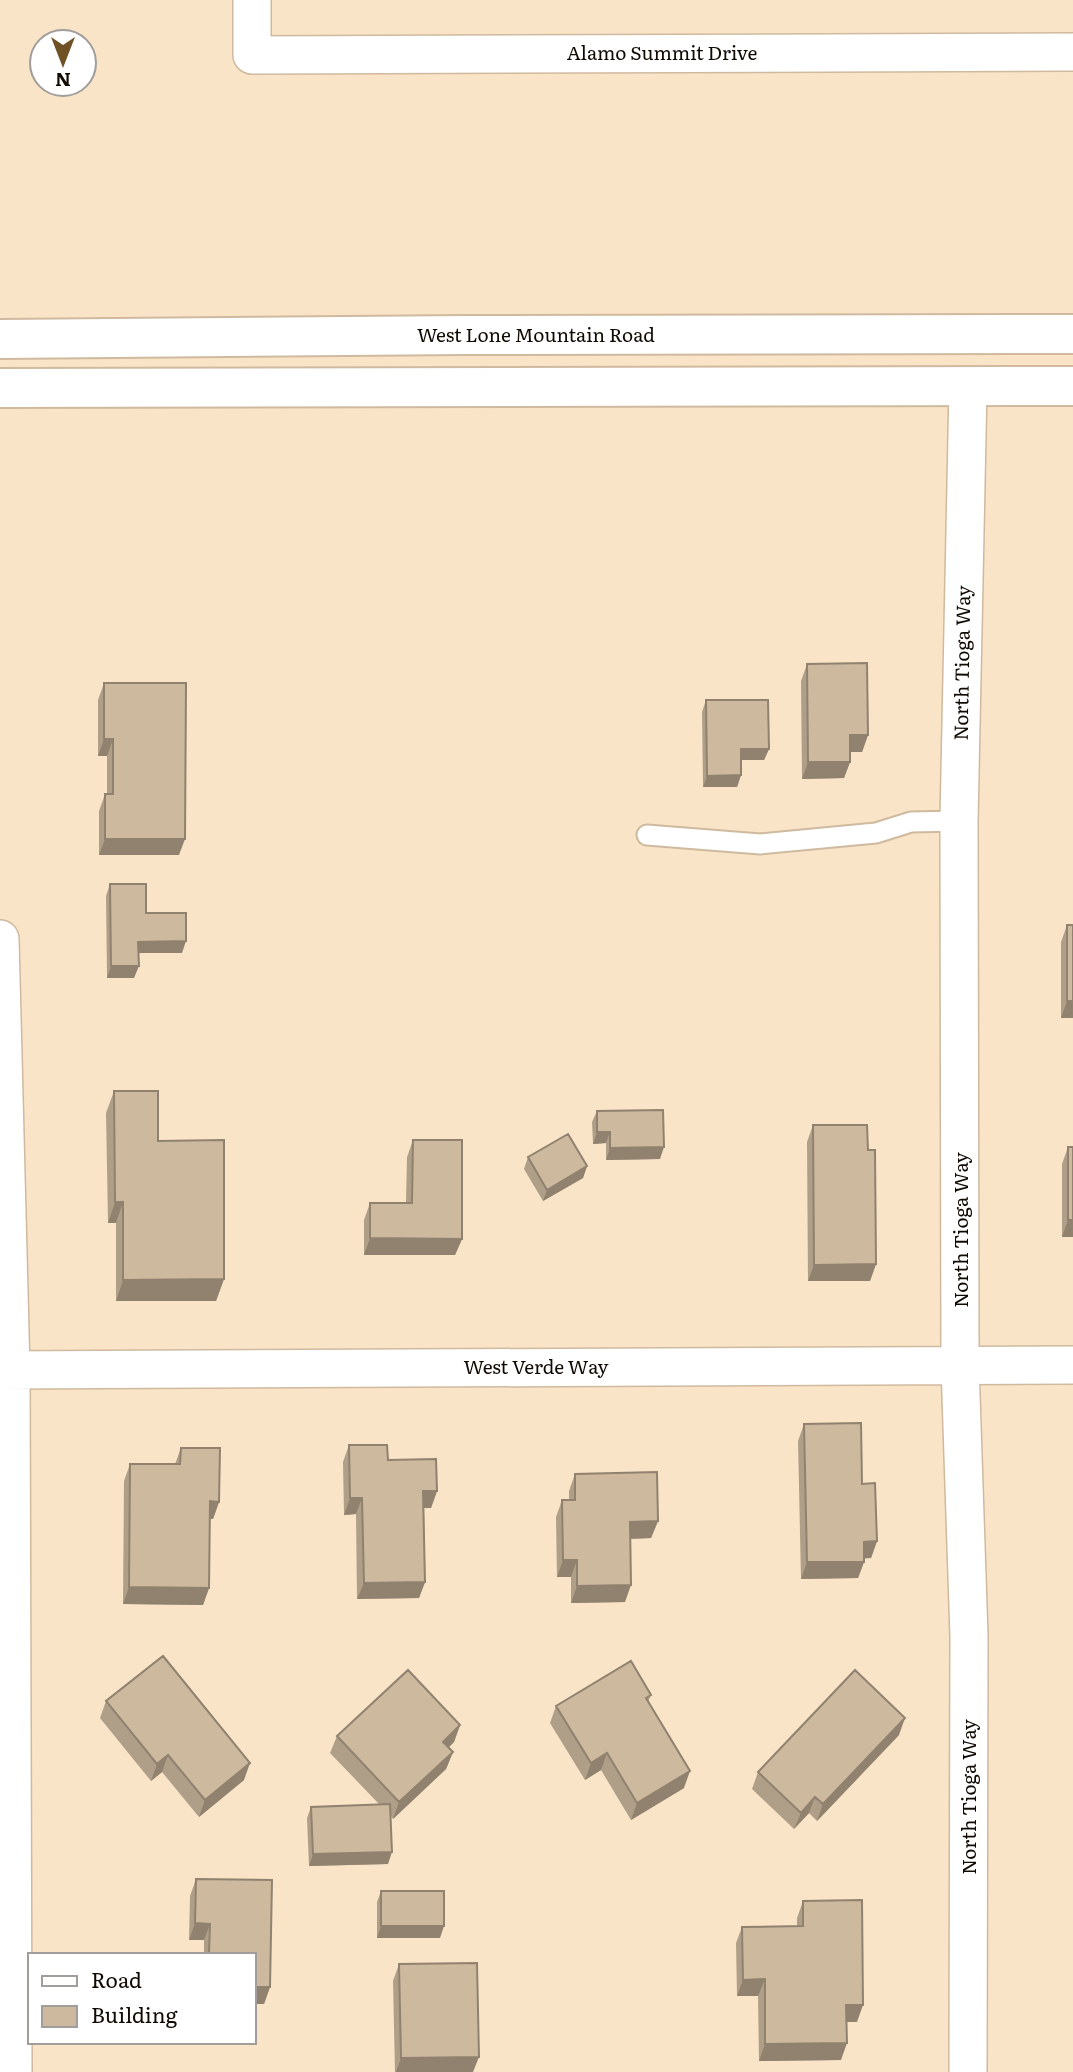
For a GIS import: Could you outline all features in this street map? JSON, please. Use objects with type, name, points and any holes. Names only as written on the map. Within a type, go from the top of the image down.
[{"type":"main road","name":"West Lone Mountain Road","points":[[0,339],[1073,334]]},
{"type":"main road","points":[[0,388],[1073,386]]},
{"type":"street","name":"Alamo Summit Drive","points":[[252,0],[252,55],[1073,52]]},
{"type":"street","name":"North Tioga Way","points":[[968,387],[959,821],[961,1365],[969,1636],[968,2072]]},
{"type":"street","points":[[0,939],[13,2072]]},
{"type":"street","name":"West Verde Way","points":[[6,1371],[1073,1365]]},
{"type":"lane","points":[[647,835],[760,844],[876,833],[911,822],[959,821]]},
{"type":"building","points":[[867,663],[868,735],[850,735],[850,762],[808,762],[807,664]]},
{"type":"building","points":[[104,683],[186,683],[185,839],[105,839],[105,794],[113,794],[113,739],[104,739]]},
{"type":"building","points":[[706,700],[768,700],[769,749],[741,749],[741,775],[707,776]]},
{"type":"building","points":[[110,884],[146,884],[146,913],[186,913],[186,941],[138,942],[139,966],[111,966]]},
{"type":"building","points":[[1067,925],[1073,925],[1073,1001],[1067,1001]]},
{"type":"building","points":[[114,1091],[158,1091],[158,1141],[224,1140],[224,1279],[123,1280],[123,1202],[115,1202]]},
{"type":"building","points":[[663,1110],[664,1147],[610,1148],[610,1132],[597,1132],[597,1111]]},
{"type":"building","points":[[813,1125],[867,1125],[868,1150],[875,1150],[876,1264],[814,1265]]},
{"type":"building","points":[[568,1134],[587,1166],[547,1190],[528,1157]]},
{"type":"building","points":[[413,1140],[462,1140],[462,1239],[370,1238],[370,1203],[412,1203]]},
{"type":"building","points":[[1068,1147],[1073,1147],[1073,1220],[1068,1220]]},
{"type":"building","points":[[861,1423],[862,1484],[875,1483],[877,1541],[864,1542],[864,1562],[807,1562],[804,1424]]},
{"type":"building","points":[[349,1445],[387,1445],[388,1460],[436,1459],[437,1491],[423,1491],[425,1582],[364,1583],[362,1498],[350,1498]]},
{"type":"building","points":[[181,1448],[220,1448],[219,1502],[210,1501],[209,1588],[129,1587],[130,1464],[180,1464]]},
{"type":"building","points":[[657,1472],[658,1521],[630,1522],[631,1585],[577,1586],[577,1560],[563,1560],[562,1500],[575,1500],[575,1474]]},
{"type":"building","points":[[163,1656],[250,1763],[205,1800],[168,1755],[157,1764],[106,1701]]},
{"type":"building","points":[[631,1661],[651,1695],[646,1698],[690,1771],[637,1803],[607,1753],[591,1763],[556,1706]]},
{"type":"building","points":[[408,1670],[460,1725],[443,1742],[453,1752],[399,1802],[337,1736]]},
{"type":"building","points":[[855,1670],[905,1718],[823,1804],[815,1797],[801,1813],[758,1772]]},
{"type":"building","points":[[390,1804],[392,1852],[313,1854],[311,1807]]},
{"type":"building","points":[[196,1879],[272,1880],[270,1987],[256,1987],[256,1953],[209,1953],[210,1924],[195,1923]]},
{"type":"building","points":[[381,1891],[444,1891],[444,1926],[381,1926]]},
{"type":"building","points":[[862,1900],[863,2005],[846,2005],[847,2043],[765,2044],[765,1979],[743,1980],[742,1927],[803,1926],[803,1901]]},
{"type":"building","points":[[477,1963],[479,2057],[401,2058],[399,1964]]}]
